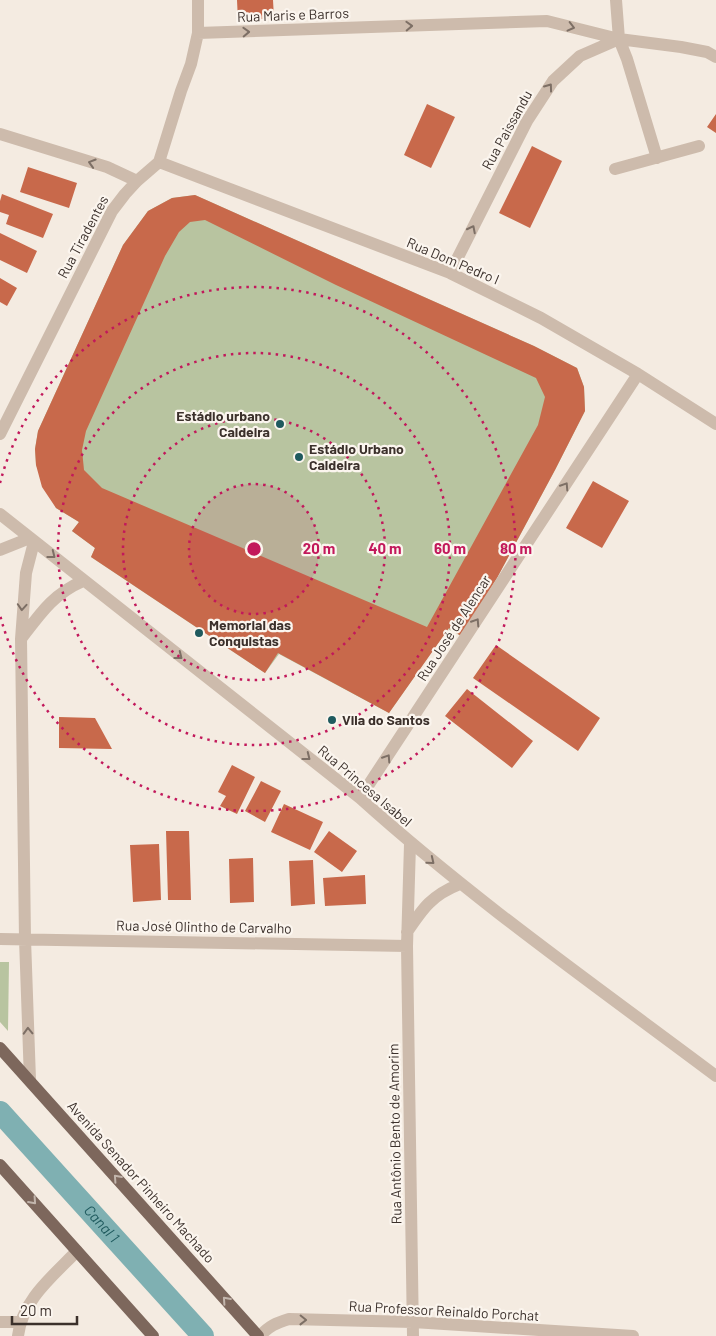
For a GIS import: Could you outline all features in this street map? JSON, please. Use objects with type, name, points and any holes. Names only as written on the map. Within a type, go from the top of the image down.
[{"type":"main road","name":"Avenida Senador Pinheiro Machado","points":[[0,1048],[259,1336]]},
{"type":"main road","points":[[0,1165],[154,1336]]},
{"type":"street","points":[[159,162],[191,64],[198,33],[198,0]]},
{"type":"street","points":[[616,0],[619,39],[627,59],[657,158]]},
{"type":"street","name":"Rua Maris e Barros","points":[[198,33],[547,21],[619,39],[707,52],[716,57]]},
{"type":"street","name":"Rua Paissandu","points":[[450,273],[527,121],[553,81],[580,56],[619,39]]},
{"type":"street","points":[[0,134],[107,167],[137,180]]},
{"type":"street","points":[[615,169],[699,146]]},
{"type":"street","name":"Rua Tiradentes","points":[[0,434],[112,211],[137,180],[159,162]]},
{"type":"street","name":"Rua Dom Pedro I","points":[[159,162],[450,273],[541,318],[638,374],[716,424]]},
{"type":"street","name":"Rua José de Alencar","points":[[360,798],[638,374]]},
{"type":"street","name":"Rua Princesa Isabel","points":[[0,514],[360,798],[410,844],[460,884],[716,1076]]},
{"type":"street","points":[[0,550],[32,540],[26,572],[21,639],[24,939],[30,1080]]},
{"type":"street","points":[[21,639],[49,603],[65,590],[84,581]]},
{"type":"street","name":"Rua Antônio Bento de Amorim","points":[[410,844],[407,946],[414,1336]]},
{"type":"street","points":[[407,932],[431,900],[444,891],[460,884]]},
{"type":"street","name":"Rua José Olintho de Carvalho","points":[[0,939],[407,946]]},
{"type":"street","points":[[18,1336],[20,1322],[32,1298],[77,1251]]},
{"type":"street","name":"Rua Professor Reinaldo Porchat","points":[[259,1336],[277,1322],[289,1319],[413,1322],[633,1336]]},
{"type":"street","points":[[0,1322],[20,1322]]},
{"type":"green space","name":"Estádio Urbano Caldeira","points":[[195,195],[534,346],[577,368],[584,387],[585,411],[497,578],[461,636],[448,629],[389,713],[279,654],[265,673],[91,557],[95,548],[72,531],[79,522],[56,508],[36,465],[35,449],[38,431],[123,245],[148,211],[172,198]]},
{"type":"green space","points":[[0,962],[9,962],[8,1031],[0,1022]]},
{"type":"building","points":[[237,0],[273,0],[274,18],[238,21]]},
{"type":"building","points":[[427,104],[455,117],[431,168],[404,155]]},
{"type":"building","points":[[716,114],[716,133],[707,127]]},
{"type":"building","points":[[532,146],[562,161],[530,228],[499,213]]},
{"type":"building","points":[[28,167],[77,183],[69,208],[20,192]]},
{"type":"building","points":[[2,194],[53,214],[43,238],[6,224],[9,215],[0,212]]},
{"type":"building","points":[[195,195],[534,346],[577,368],[584,387],[585,411],[497,578],[461,636],[449,628],[389,713],[278,653],[265,673],[91,557],[95,548],[72,531],[79,522],[56,508],[42,487],[36,465],[35,449],[38,431],[123,245],[148,211],[172,198]],"holes":[[[205,220],[336,285],[536,378],[545,397],[538,425],[427,627],[102,488],[84,470],[82,450],[86,431],[165,256],[179,232],[190,222]]]},
{"type":"building","points":[[0,233],[37,251],[27,273],[0,260]]},
{"type":"building","points":[[0,278],[17,288],[7,306],[0,302]]},
{"type":"building","points":[[593,481],[629,501],[602,548],[566,528]]},
{"type":"building","points":[[496,645],[600,718],[578,751],[473,678]]},
{"type":"building","points":[[467,689],[533,741],[512,768],[445,716]]},
{"type":"building","points":[[59,717],[95,718],[112,749],[59,748]]},
{"type":"building","points":[[232,765],[255,777],[237,814],[220,806],[226,796],[218,792]]},
{"type":"building","points":[[261,781],[281,791],[265,822],[245,811]]},
{"type":"building","points":[[284,804],[323,822],[310,850],[271,832]]},
{"type":"building","points":[[166,831],[189,831],[191,900],[168,900]]},
{"type":"building","points":[[329,831],[357,851],[342,872],[314,852]]},
{"type":"building","points":[[159,844],[161,900],[133,902],[130,845]]},
{"type":"building","points":[[253,858],[254,902],[230,903],[229,859]]},
{"type":"building","points":[[313,860],[315,904],[291,906],[289,861]]},
{"type":"building","points":[[365,875],[366,904],[325,906],[323,878]]},
{"type":"waterway","name":"Canal 1","points":[[0,1112],[203,1336]]},
{"type":"place","name":"Estádio urbano Caldeira","points":[[280,424]]},
{"type":"place","name":"Estádio Urbano Caldeira","points":[[299,457]]},
{"type":"place","name":"Memorial das Conquistas","points":[[199,633]]},
{"type":"place","name":"Vila do Santos","points":[[332,720]]}]
